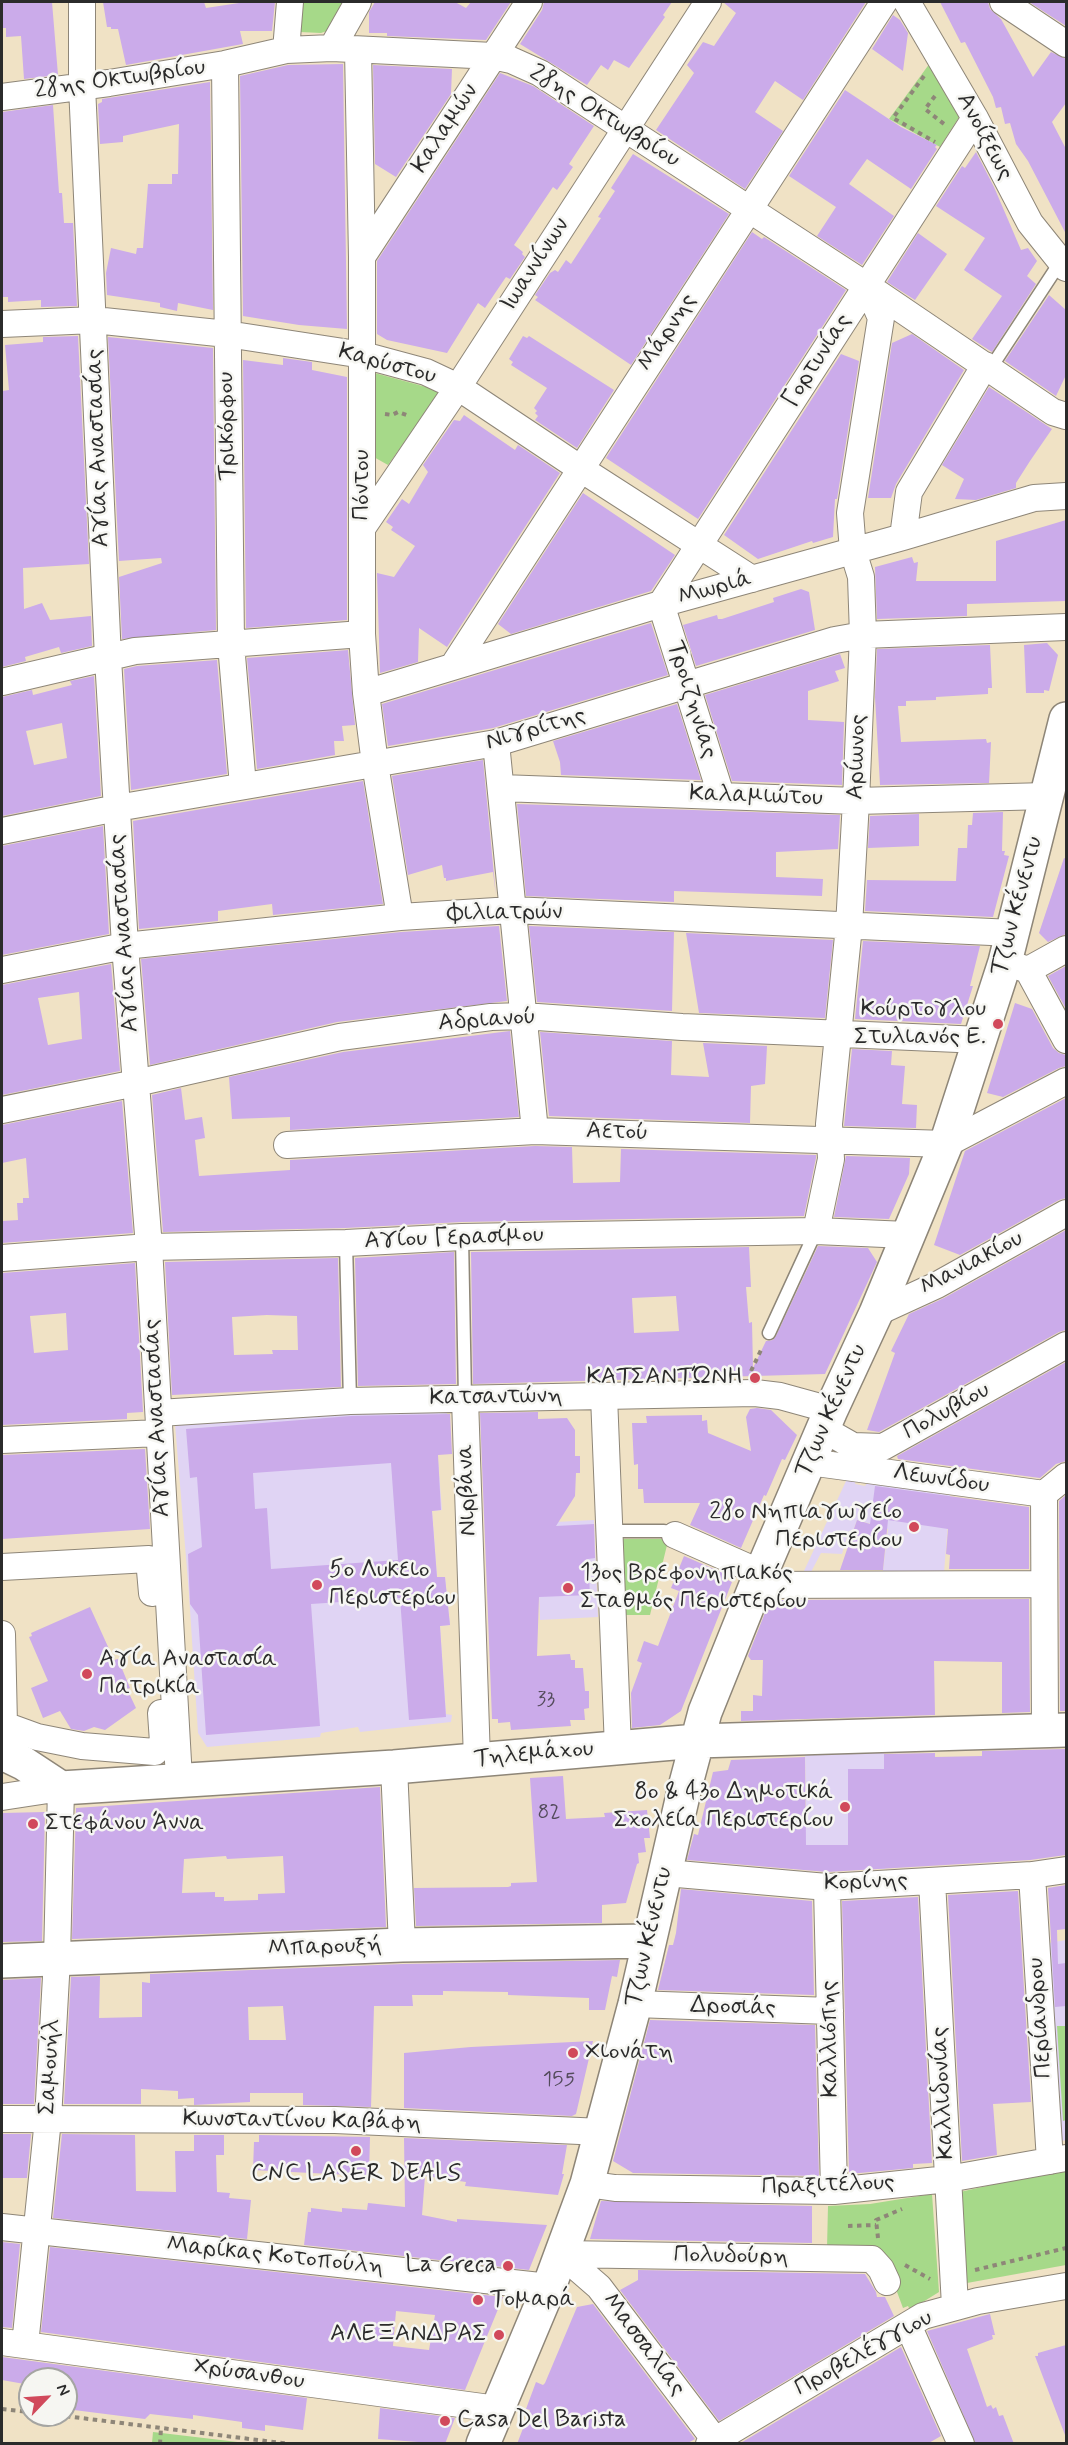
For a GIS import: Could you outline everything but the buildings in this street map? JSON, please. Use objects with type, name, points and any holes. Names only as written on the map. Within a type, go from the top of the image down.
[{"type":"street","name":"Αγίας Αναστασίας","points":[[82,2],[82,86],[108,658],[125,946],[149,1247],[164,1540],[180,1779]]},
{"type":"street","points":[[286,50],[290,2]]},
{"type":"street","points":[[332,48],[358,2]]},
{"type":"street","name":"Καλαμών","points":[[362,257],[529,2]]},
{"type":"street","name":"Ιωαννίνων","points":[[363,527],[458,387],[624,128],[708,2]]},
{"type":"street","name":"Μάρνης","points":[[453,666],[884,2]]},
{"type":"street","name":"Ανοίξεως","points":[[907,2],[975,118],[1030,224],[1064,265]]},
{"type":"street","points":[[1003,2],[1066,44]]},
{"type":"street","name":"28ης Οκτωβρίου","points":[[2,97],[225,64],[286,50],[332,48],[493,56],[511,60],[540,73],[867,286],[1053,412],[1066,416]]},
{"type":"street","name":"Πόντου","points":[[358,50],[363,355],[362,634],[366,693],[375,764],[400,917]]},
{"type":"street","name":"Τρικόρφου","points":[[225,64],[231,644],[243,786]]},
{"type":"street","name":"Γορτυνίας","points":[[661,604],[975,118]]},
{"type":"street","name":"Αρίωνος","points":[[816,1231],[831,1159],[829,1124],[849,926],[856,801],[862,635],[861,577],[853,551],[850,513],[880,318],[867,286]]},
{"type":"street","name":"Καρύστου","points":[[2,324],[94,320],[227,334],[363,355],[426,372],[458,387],[752,579]]},
{"type":"street","points":[[903,537],[909,492],[987,367]]},
{"type":"street","name":"Μωριά","points":[[366,693],[661,604],[1034,498],[1066,496]]},
{"type":"street","name":"Τροιζηνίας","points":[[661,604],[721,795]]},
{"type":"street","name":"Νιγρίτης","points":[[2,831],[117,808],[496,743],[835,640],[862,635],[1066,627]]},
{"type":"street","points":[[2,682],[135,651],[362,634]]},
{"type":"street","name":"Τζων Κένεντυ","points":[[483,2444],[549,2287],[587,2184],[635,2004],[705,1712],[759,1579],[876,1313],[946,1144],[981,1040],[1015,955],[1047,796],[1066,724]]},
{"type":"street","points":[[496,743],[535,1131]]},
{"type":"street","name":"Καλαμιώτου","points":[[501,788],[856,801],[1047,796]]},
{"type":"street","name":"Φιλιατρών","points":[[2,970],[125,946],[400,917],[512,910],[849,926],[1015,955]]},
{"type":"street","points":[[1066,949],[1015,955],[1066,1040]]},
{"type":"street","name":"Αδριανού","points":[[2,1110],[136,1083],[340,1037],[491,1017],[523,1016],[682,1027],[981,1040]]},
{"type":"street","points":[[946,1144],[1066,1081]]},
{"type":"street","name":"Αετού","points":[[287,1145],[535,1131],[946,1144]]},
{"type":"street","name":"Μανιακίου","points":[[876,1313],[937,1285],[1066,1213]]},
{"type":"street","name":"Αγίου Γερασίμου","points":[[2,1258],[149,1247],[346,1243],[462,1237],[816,1231],[907,1235]]},
{"type":"street","name":"Πολυβίου","points":[[827,1420],[853,1446],[882,1447],[1066,1345]]},
{"type":"street","name":"Κατσαντώνη","points":[[2,1440],[350,1401],[740,1393],[780,1396],[827,1420]]},
{"type":"street","points":[[604,1396],[618,1748]]},
{"type":"street","name":"Νιρβάνα","points":[[465,1399],[477,1760]]},
{"type":"street","name":"Λεωνίδου","points":[[809,1462],[1044,1494]]},
{"type":"street","points":[[1056,1731],[1043,1584],[1044,1494],[1066,1476]]},
{"type":"street","points":[[675,1535],[759,1579],[1043,1584]]},
{"type":"street","points":[[2,1551],[164,1540]]},
{"type":"street","points":[[2,1567],[149,1559],[163,1742],[155,1752],[82,1746],[38,1737],[4,1725],[2,1634]]},
{"type":"street","name":"Τηλεμάχου","points":[[2,1797],[61,1788],[394,1767],[697,1741],[1056,1731]]},
{"type":"street","points":[[2,1753],[23,1763],[61,1788]]},
{"type":"street","points":[[394,1767],[402,1945]]},
{"type":"street","name":"Σαμουήλ","points":[[13,2344],[37,2231],[48,2119],[57,1959],[61,1788]]},
{"type":"street","name":"Κορίνης","points":[[666,1873],[827,1887],[1032,1875],[1066,1870]]},
{"type":"street","name":"Περίανδρου","points":[[1032,1875],[1058,2160]]},
{"type":"street","name":"Καλλιδονίας","points":[[932,1881],[955,2306]]},
{"type":"street","name":"Καλλιόπης","points":[[827,1887],[834,2190]]},
{"type":"street","name":"Μπαρουξή","points":[[2,1961],[402,1945],[649,1941]]},
{"type":"street","name":"Δροσιάς","points":[[635,2004],[830,2011]]},
{"type":"street","name":"Κωνσταντίνου Καβάφη","points":[[2,2119],[334,2120],[602,2132]]},
{"type":"street","name":"Πραξιτέλους","points":[[587,2184],[615,2188],[949,2189],[1058,2160]]},
{"type":"street","name":"Μαρίκας Κοτοπούλη","points":[[2,2227],[549,2287]]},
{"type":"street","name":"Πολυδούρη","points":[[561,2254],[872,2259],[884,2276]]},
{"type":"street","name":"Μασσαλίας","points":[[561,2254],[599,2287],[714,2442]]},
{"type":"street","name":"Προβελέγγιου","points":[[714,2442],[923,2316],[955,2306],[1066,2287]]},
{"type":"street","points":[[909,2325],[958,2443]]},
{"type":"street","name":"Χρύσανθου","points":[[13,2344],[497,2409]]},
{"type":"lane","points":[[987,367],[1064,265]]},
{"type":"lane","points":[[768,1332],[816,1231]]},
{"type":"lane","points":[[462,1237],[465,1399]]},
{"type":"lane","points":[[346,1243],[350,1401]]},
{"type":"lane","points":[[609,1531],[664,1531],[675,1535]]},
{"type":"path","points":[[939,56],[893,118],[953,152]]},
{"type":"path","points":[[363,410],[392,415],[398,412],[433,424]]},
{"type":"path","points":[[740,1393],[768,1332]]},
{"type":"path","points":[[884,2276],[876,2220],[949,2189]]},
{"type":"path","points":[[848,2226],[876,2225]]},
{"type":"path","points":[[953,2275],[1066,2248]]},
{"type":"path","points":[[2,2409],[18,2411]]},
{"type":"path","points":[[78,2418],[290,2444]]},
{"type":"path","points":[[159,2444],[161,2428]]},
{"type":"shaded area","name":"5ο Λυκειο Περιστερίου","points":[[447,1408],[447,1415],[430,1455],[438,1460],[442,1510],[432,1511],[437,1577],[445,1577],[450,1625],[440,1626],[446,1714],[452,1715],[451,1722],[360,1732],[358,1727],[321,1733],[320,1737],[207,1747],[198,1733],[175,1424]]},
{"type":"shaded area","name":"28ο Νηπιαγωγείο Περιστερίου","points":[[847,1479],[856,1480],[855,1484],[865,1486],[867,1483],[950,1495],[944,1573],[883,1571],[888,1529],[857,1520],[853,1531],[849,1531],[842,1554],[821,1553],[810,1574],[803,1573]]},
{"type":"shaded area","name":"13ος Βρεφονηπιακός Σταθμός Περιστερίου","points":[[594,1520],[598,1617],[540,1620],[536,1523]]},
{"type":"shaded area","name":"8ο & 43ο Δημοτικά Σχολεία Περιστερίου","points":[[884,1746],[885,1869],[802,1870],[803,1814],[806,1813],[805,1751]]},
{"type":"shaded area","points":[[1066,1940],[1066,2140],[1055,2143],[1043,1944]]},
{"type":"green space","points":[[303,2],[346,2],[327,31],[321,33],[300,32]]},
{"type":"green space","points":[[930,63],[963,111],[940,147],[889,119]]},
{"type":"green space","points":[[371,372],[441,391],[388,465],[372,456]]},
{"type":"green space","points":[[619,1539],[668,1541],[650,1615],[623,1615]]},
{"type":"green space","points":[[1057,2026],[1066,2026],[1066,2120],[1063,2121]]},
{"type":"green space","points":[[1066,2168],[1066,2265],[967,2283],[960,2192]]},
{"type":"green space","points":[[932,2194],[939,2292],[910,2310],[908,2306],[903,2308],[887,2265],[827,2248],[828,2206],[870,2204]]},
{"type":"green space","points":[[153,2432],[246,2443],[152,2443]]},
{"type":"place","name":"Κούρτογλου Στυλιανός Ε.","points":[[998,1024]]},
{"type":"place","name":"ΚΑΤΣΑΝΤΏΝΗ","points":[[755,1378]]},
{"type":"place","name":"28ο Νηπιαγωγείο Περιστερίου","points":[[914,1527]]},
{"type":"place","name":"5ο Λυκειο Περιστερίου","points":[[317,1585]]},
{"type":"place","name":"13ος Βρεφονηπιακός Σταθμός Περιστερίου","points":[[568,1588]]},
{"type":"place","name":"Αγία Αναστασία Πατρικία","points":[[87,1674]]},
{"type":"place","name":"8ο & 43ο Δημοτικά Σχολεία Περιστερίου","points":[[845,1807]]},
{"type":"place","name":"Στεφάνου Άννα","points":[[33,1824]]},
{"type":"place","name":"Χιονάτη","points":[[573,2053]]},
{"type":"place","name":"CNC LASER DEALS","points":[[356,2151]]},
{"type":"place","name":"La Greca","points":[[508,2266]]},
{"type":"place","name":"Τομαρά","points":[[478,2300]]},
{"type":"place","name":"ΑΛΕΞΑΝΔΡΑΣ","points":[[499,2335]]},
{"type":"place","name":"Casa Del Barista","points":[[445,2421]]}]
